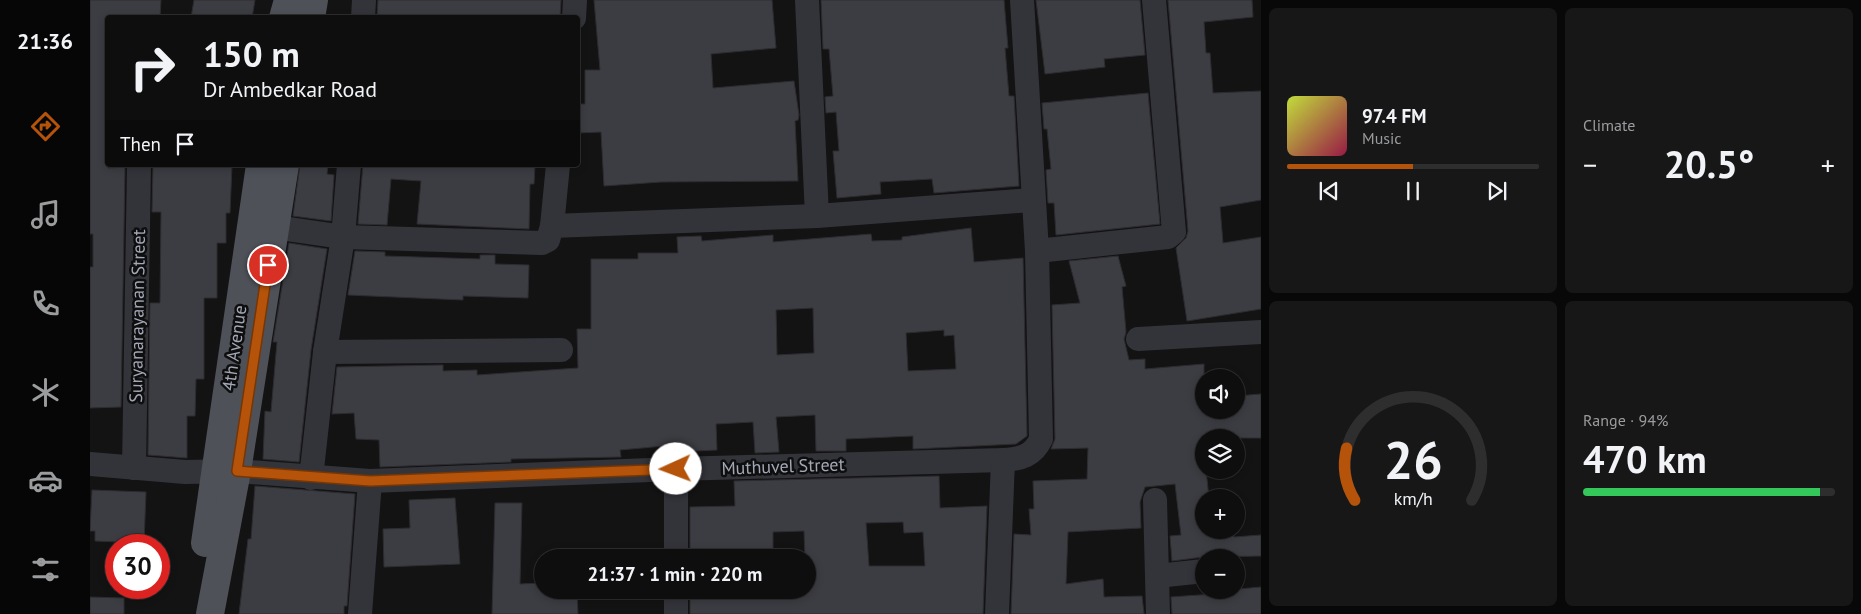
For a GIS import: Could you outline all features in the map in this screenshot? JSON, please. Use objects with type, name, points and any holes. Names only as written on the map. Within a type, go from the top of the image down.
[{"type":"main road","points":[[284,15],[288,0]]},
{"type":"main road","points":[[312,15],[314,0]]},
{"type":"main road","name":"4th Avenue","points":[[227,472],[260,167]]},
{"type":"main road","points":[[193,614],[227,472],[285,167]]},
{"type":"main road","points":[[210,614],[227,472]]},
{"type":"street","points":[[363,15],[364,0]]},
{"type":"street","points":[[574,15],[575,0]]},
{"type":"street","points":[[807,0],[817,216]]},
{"type":"street","points":[[1022,0],[1036,251],[1168,236],[1174,232],[1154,0]]},
{"type":"street","name":"Suryanarayanan Street","points":[[134,468],[139,167]]},
{"type":"street","points":[[311,478],[325,352],[343,237],[349,167]]},
{"type":"street","points":[[274,227],[343,237],[542,243],[548,240],[552,226],[558,167]]},
{"type":"street","points":[[552,226],[817,216],[1032,200]]},
{"type":"street","name":"Muthuvel Street","points":[[90,464],[370,481],[676,469],[1003,460],[1026,456],[1036,450],[1042,439],[1036,251]]},
{"type":"street","points":[[1138,340],[1261,332]]},
{"type":"street","points":[[325,352],[561,350]]},
{"type":"street","points":[[997,614],[1003,460]]},
{"type":"street","points":[[676,469],[676,549]]},
{"type":"street","points":[[360,614],[370,481]]},
{"type":"street","points":[[1155,500],[1158,614]]},
{"type":"street","points":[[1157,576],[1195,571]]},
{"type":"street","points":[[676,599],[676,614]]},
{"type":"building","points":[[90,0],[161,0],[160,15],[105,15],[105,167],[125,167],[121,407],[90,408],[90,267],[93,267],[93,234],[90,234]]},
{"type":"building","points":[[194,0],[255,0],[252,15],[192,15]]},
{"type":"building","points":[[378,0],[561,0],[560,15],[377,15]]},
{"type":"building","points":[[594,0],[772,0],[776,48],[711,54],[713,88],[794,81],[799,115],[798,120],[795,121],[798,181],[661,182],[604,186],[601,132],[580,133],[580,104],[585,104],[585,70],[600,70]]},
{"type":"building","points":[[821,0],[1004,0],[1008,48],[1005,48],[1009,96],[1014,96],[1019,186],[934,193],[932,179],[880,182],[881,194],[837,198],[833,151],[839,151],[836,112],[826,113],[825,97],[833,96],[829,49],[823,49]]},
{"type":"building","points":[[1036,0],[1140,0],[1145,55],[1104,59],[1105,67],[1045,74]]},
{"type":"building","points":[[1168,0],[1252,0],[1253,17],[1204,22],[1206,53],[1210,53],[1213,93],[1261,91],[1261,200],[1220,207],[1223,243],[1261,237],[1261,309],[1187,321],[1176,248],[1186,238],[1188,231]]},
{"type":"building","points":[[1148,93],[1160,224],[1056,235],[1054,203],[1048,203],[1046,170],[1051,169],[1047,129],[1044,129],[1042,103]]},
{"type":"building","points":[[153,167],[232,167],[230,213],[226,213],[226,243],[217,243],[217,298],[204,298],[204,379],[196,379],[195,416],[187,416],[187,458],[148,455],[150,303],[160,303],[161,212],[152,212]]},
{"type":"building","points":[[300,167],[328,167],[327,174],[334,175],[331,221],[293,216]]},
{"type":"building","points":[[363,167],[535,167],[534,184],[530,184],[529,229],[417,224],[421,181],[391,179],[387,225],[358,224]]},
{"type":"building","points":[[971,228],[974,262],[1023,258],[1027,436],[1016,444],[913,449],[913,436],[846,439],[846,451],[816,451],[815,415],[776,417],[779,452],[755,453],[753,422],[716,424],[717,450],[675,452],[675,445],[620,450],[621,457],[511,459],[511,462],[380,467],[379,440],[356,439],[354,413],[332,414],[337,367],[443,365],[443,371],[477,370],[477,375],[578,368],[577,329],[591,329],[591,259],[638,259],[638,253],[678,253],[677,237],[701,236],[702,241],[773,235],[773,242],[871,234],[872,241],[902,240],[902,237]],"holes":[[[813,308],[814,353],[777,355],[776,310]],[[944,330],[944,336],[954,335],[956,369],[908,371],[906,333]]]},
{"type":"building","points":[[289,243],[327,249],[311,350],[299,462],[263,459],[265,411],[271,412],[277,342],[273,342]]},
{"type":"building","points":[[355,251],[385,252],[385,256],[480,259],[480,255],[495,255],[495,264],[529,265],[528,298],[463,296],[463,300],[348,295]]},
{"type":"building","points":[[1118,256],[1126,286],[1122,287],[1126,332],[1124,339],[1129,360],[1145,359],[1145,369],[1204,364],[1204,369],[1195,369],[1195,419],[1245,419],[1245,395],[1261,394],[1261,438],[1245,438],[1245,429],[1195,429],[1195,479],[1207,479],[1208,489],[1195,489],[1195,539],[1245,539],[1245,536],[1261,535],[1261,556],[1245,556],[1245,549],[1195,549],[1195,558],[1172,561],[1170,536],[1181,535],[1175,484],[1145,487],[1140,502],[1141,528],[1068,532],[1066,584],[1103,579],[1104,597],[1142,596],[1144,614],[1011,614],[1014,534],[1031,535],[1029,509],[1034,509],[1033,481],[1087,479],[1088,448],[1051,449],[1055,439],[1052,305],[1080,303],[1069,261]]},
{"type":"building","points":[[939,476],[940,508],[987,506],[983,614],[690,614],[690,599],[816,599],[816,549],[805,549],[804,531],[773,532],[773,549],[690,549],[690,507],[735,506],[734,481]],"holes":[[[903,522],[904,533],[923,532],[925,566],[869,566],[866,523]]]},
{"type":"building","points":[[255,486],[355,494],[347,606],[344,606],[344,614],[239,614],[248,539],[251,539]]},
{"type":"building","points":[[92,490],[146,492],[144,534],[105,534],[105,541],[95,541],[95,531],[90,531]]},
{"type":"building","points":[[455,498],[460,564],[384,567],[383,529],[410,528],[409,500]]},
{"type":"building","points":[[495,503],[522,503],[520,584],[534,583],[534,599],[577,599],[578,614],[492,614]]},
{"type":"building","points":[[1261,587],[1261,614],[1172,614],[1171,597],[1195,595],[1195,599],[1245,599],[1245,588]]},
{"type":"building","points":[[90,597],[124,599],[124,614],[90,614]]},
{"type":"route","points":[[268,265],[237,471],[370,481],[676,469]]}]
